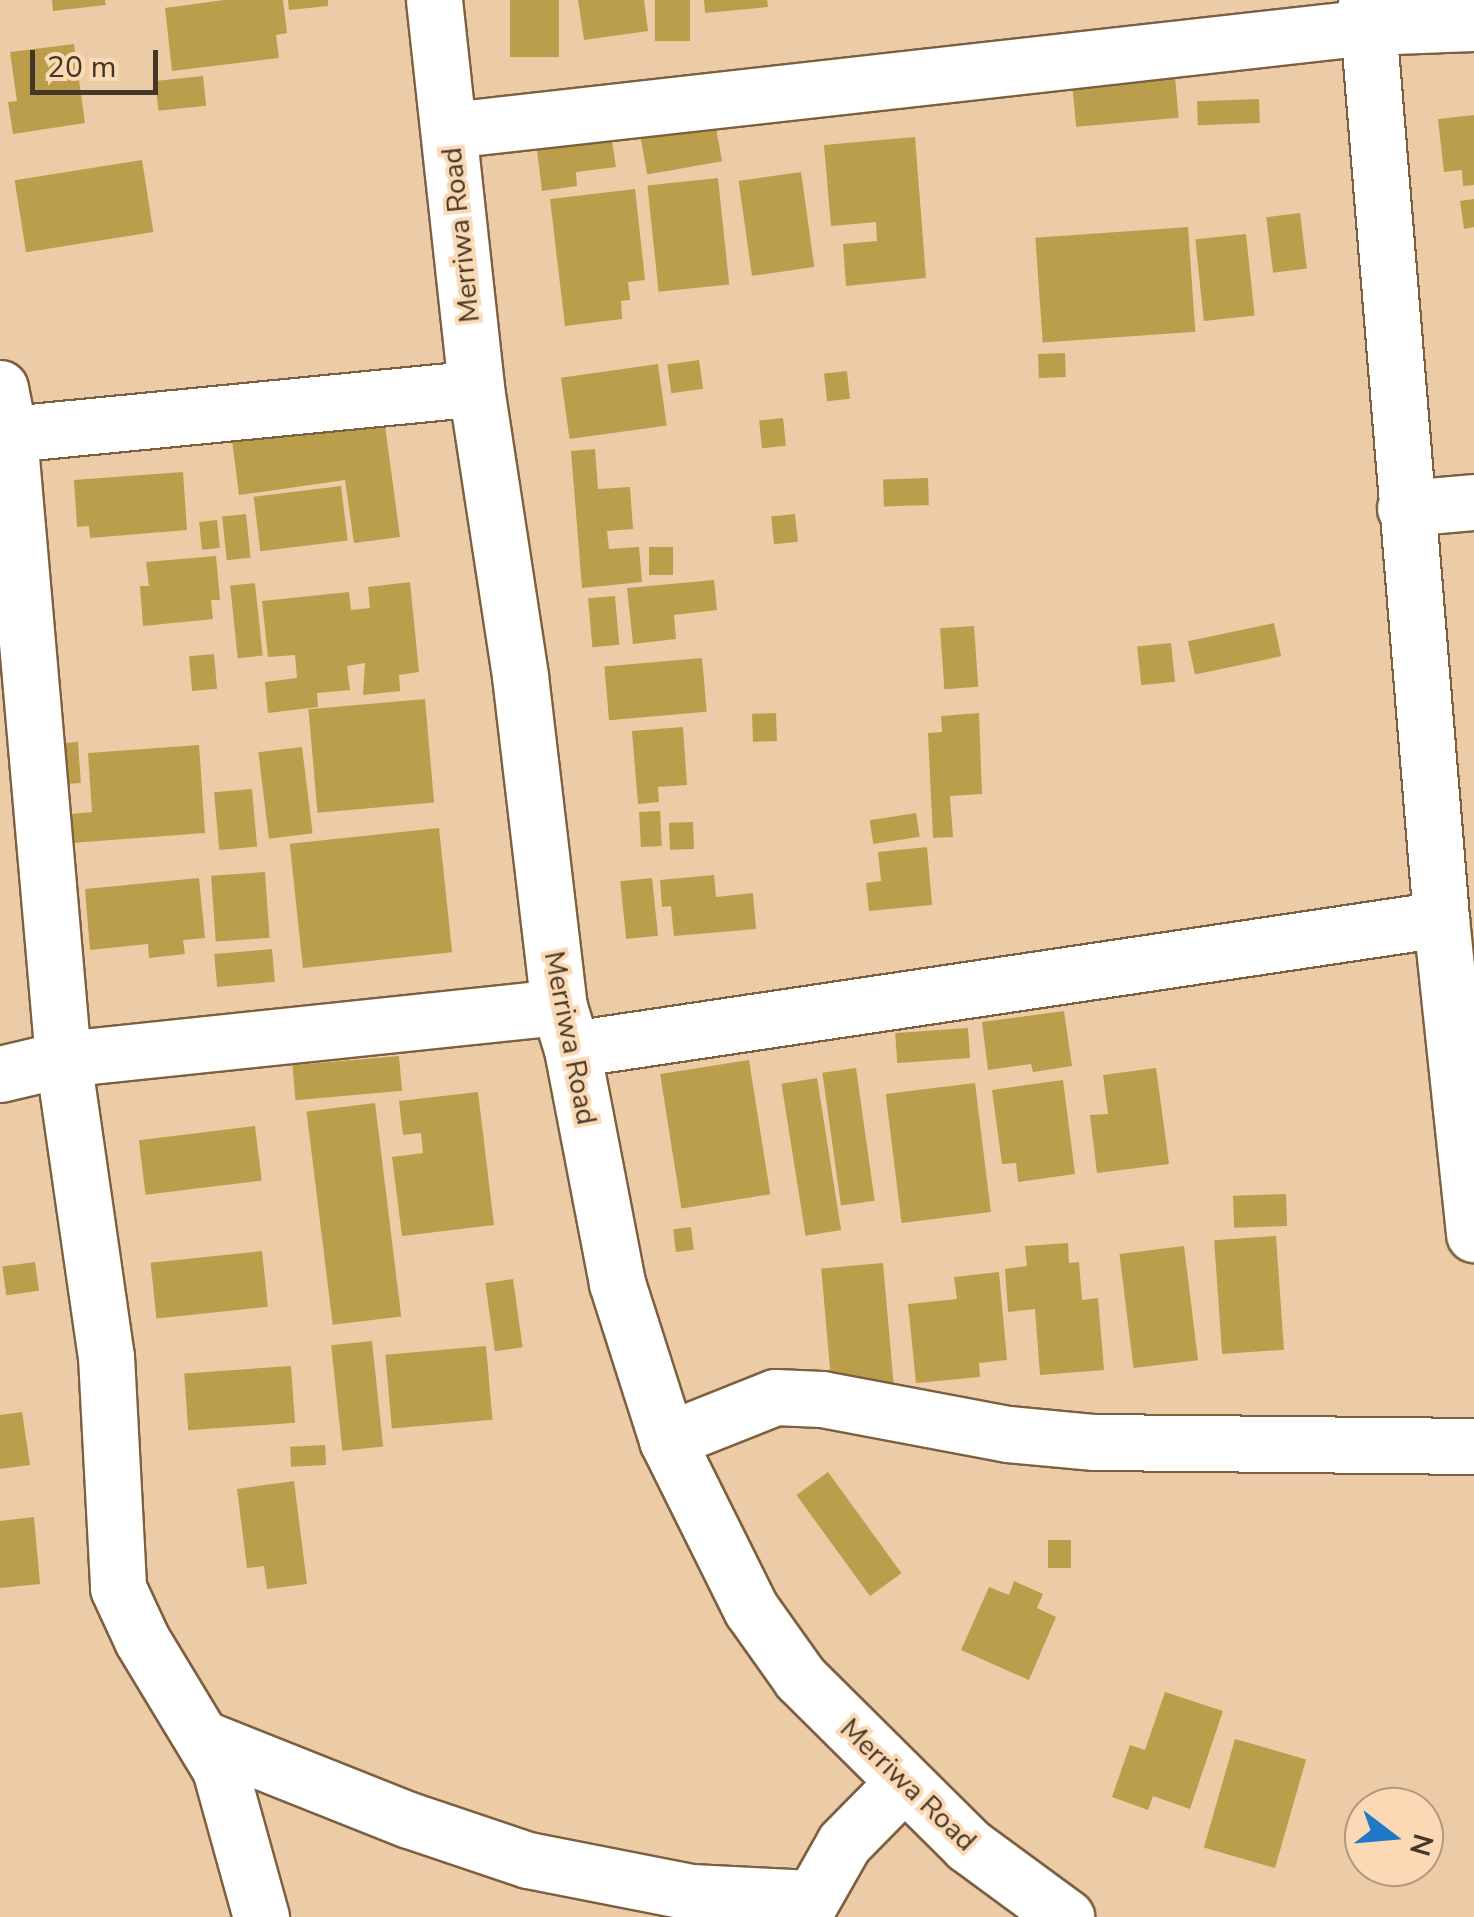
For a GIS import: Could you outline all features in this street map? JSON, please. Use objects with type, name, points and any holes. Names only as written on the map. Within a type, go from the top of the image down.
[{"type":"street","name":"Merriwa Road","points":[[434,0],[476,388],[520,676],[566,1028],[617,1283],[667,1440],[751,1609],[800,1678],[968,1845],[1066,1917]]},
{"type":"street","points":[[1367,13],[1441,919],[1474,1234]]},
{"type":"street","points":[[450,130],[1367,13],[1474,23]]},
{"type":"street","points":[[260,1917],[230,1793],[206,1739],[142,1640],[118,1588],[106,1356],[63,1058],[3,419],[476,388]]},
{"type":"street","points":[[1405,508],[1474,502]]},
{"type":"street","points":[[0,1074],[63,1058],[566,1028],[1441,919]]},
{"type":"street","points":[[667,1440],[774,1397],[822,1399],[1008,1434],[1095,1442],[1474,1446]]},
{"type":"street","points":[[206,1739],[408,1820],[528,1860],[690,1892],[807,1907],[844,1842],[902,1783]]},
{"type":"building","points":[[52,0],[105,0],[106,5],[53,11]]},
{"type":"building","points":[[224,0],[283,0],[287,33],[276,35],[279,58],[172,71],[165,8]]},
{"type":"building","points":[[288,0],[328,0],[328,6],[289,10]]},
{"type":"building","points":[[510,0],[559,0],[559,57],[510,57]]},
{"type":"building","points":[[578,0],[644,0],[648,31],[584,40]]},
{"type":"building","points":[[655,0],[690,0],[690,41],[655,41]]},
{"type":"building","points":[[704,0],[767,0],[768,7],[705,13]]},
{"type":"building","points":[[74,44],[85,123],[13,134],[8,102],[17,101],[10,52]]},
{"type":"building","points":[[203,76],[206,106],[158,111],[155,81]]},
{"type":"building","points":[[1175,76],[1179,118],[1076,127],[1072,85]]},
{"type":"building","points":[[1259,99],[1260,123],[1198,125],[1197,101]]},
{"type":"building","points":[[1474,115],[1474,185],[1463,186],[1462,170],[1444,172],[1438,119]]},
{"type":"building","points":[[714,116],[722,161],[647,174],[639,129]]},
{"type":"building","points":[[592,134],[594,144],[612,141],[616,167],[576,172],[577,186],[542,191],[536,142]]},
{"type":"building","points":[[915,137],[926,278],[846,286],[843,244],[877,241],[876,222],[831,226],[824,145]]},
{"type":"building","points":[[142,160],[153,232],[26,252],[15,180]]},
{"type":"building","points":[[801,172],[814,267],[752,276],[739,181]]},
{"type":"building","points":[[718,178],[729,284],[659,292],[647,185]]},
{"type":"building","points":[[635,189],[645,280],[628,282],[630,300],[621,301],[622,319],[565,326],[550,199]]},
{"type":"building","points":[[1474,199],[1474,227],[1464,229],[1460,201]]},
{"type":"building","points":[[1300,213],[1307,269],[1273,273],[1266,217]]},
{"type":"building","points":[[1188,227],[1195,332],[1043,342],[1035,238]]},
{"type":"building","points":[[1246,234],[1255,316],[1204,321],[1195,239]]},
{"type":"building","points":[[1065,353],[1066,377],[1039,378],[1038,354]]},
{"type":"building","points":[[699,360],[703,389],[671,393],[667,364]]},
{"type":"building","points":[[658,364],[667,425],[570,439],[561,378]]},
{"type":"building","points":[[847,371],[850,399],[827,401],[824,373]]},
{"type":"building","points":[[384,418],[400,537],[354,543],[345,480],[239,495],[232,440]]},
{"type":"building","points":[[783,418],[786,446],[762,448],[759,421]]},
{"type":"building","points":[[595,449],[598,489],[630,487],[633,529],[607,531],[609,549],[639,547],[642,582],[582,588],[571,451]]},
{"type":"building","points":[[183,472],[187,530],[90,538],[89,526],[77,527],[74,480]]},
{"type":"building","points":[[928,478],[929,505],[884,507],[883,480]]},
{"type":"building","points":[[341,486],[348,541],[260,551],[254,497]]},
{"type":"building","points":[[246,514],[251,558],[227,560],[222,517]]},
{"type":"building","points":[[795,514],[798,542],[774,544],[771,517]]},
{"type":"building","points":[[217,520],[220,548],[202,550],[199,522]]},
{"type":"building","points":[[649,547],[673,547],[673,575],[649,575]]},
{"type":"building","points":[[216,556],[220,600],[211,600],[213,619],[143,626],[140,586],[149,586],[146,562]]},
{"type":"building","points":[[714,580],[717,610],[674,615],[676,639],[633,644],[627,588]]},
{"type":"building","points":[[410,582],[419,672],[399,675],[400,691],[363,695],[365,663],[347,666],[350,690],[317,693],[318,707],[268,713],[265,682],[297,678],[295,655],[268,657],[262,601],[349,592],[351,610],[370,608],[368,587]]},
{"type":"building","points":[[255,583],[263,656],[238,658],[230,586]]},
{"type":"building","points":[[615,596],[619,645],[592,647],[588,598]]},
{"type":"building","points":[[1274,623],[1281,656],[1195,675],[1188,641]]},
{"type":"building","points":[[974,626],[978,687],[944,689],[940,628]]},
{"type":"building","points":[[1171,643],[1175,682],[1141,685],[1137,647]]},
{"type":"building","points":[[214,654],[217,689],[192,691],[189,656]]},
{"type":"building","points":[[702,658],[707,712],[609,720],[604,667]]},
{"type":"building","points":[[425,699],[434,803],[318,813],[308,709]]},
{"type":"building","points":[[776,713],[777,741],[753,742],[752,714]]},
{"type":"building","points":[[979,713],[982,794],[950,796],[953,837],[933,838],[928,733],[942,732],[941,716]]},
{"type":"building","points":[[683,727],[687,785],[658,787],[659,802],[638,804],[632,731]]},
{"type":"building","points":[[78,742],[81,783],[51,785],[48,744]]},
{"type":"building","points":[[199,745],[205,833],[71,843],[70,814],[92,812],[88,753]]},
{"type":"building","points":[[302,747],[313,833],[269,839],[258,752]]},
{"type":"building","points":[[252,789],[257,847],[219,850],[214,792]]},
{"type":"building","points":[[660,811],[662,846],[641,847],[639,812]]},
{"type":"building","points":[[916,813],[920,837],[873,844],[870,820]]},
{"type":"building","points":[[693,822],[694,849],[670,850],[669,823]]},
{"type":"building","points":[[439,828],[452,952],[303,968],[290,844]]},
{"type":"building","points":[[927,847],[932,905],[869,911],[866,883],[881,881],[878,852]]},
{"type":"building","points":[[265,872],[270,938],[216,942],[211,876]]},
{"type":"building","points":[[714,875],[716,897],[753,893],[756,929],[674,936],[671,906],[662,907],[660,880]]},
{"type":"building","points":[[199,878],[205,938],[183,940],[185,954],[149,958],[148,944],[90,950],[85,889]]},
{"type":"building","points":[[652,878],[658,936],[626,939],[620,881]]},
{"type":"building","points":[[272,949],[275,982],[217,987],[214,954]]},
{"type":"building","points":[[1064,1011],[1072,1066],[1033,1072],[1031,1064],[988,1070],[982,1022]]},
{"type":"building","points":[[968,1028],[970,1058],[897,1063],[895,1033]]},
{"type":"building","points":[[399,1056],[402,1091],[295,1100],[292,1065]]},
{"type":"building","points":[[749,1060],[770,1194],[681,1208],[660,1074]]},
{"type":"building","points":[[856,1068],[875,1201],[841,1205],[822,1073]]},
{"type":"building","points":[[1156,1068],[1169,1164],[1097,1173],[1090,1115],[1108,1114],[1103,1075]]},
{"type":"building","points":[[817,1078],[841,1230],[806,1236],[781,1084]]},
{"type":"building","points":[[1063,1080],[1075,1174],[1018,1182],[1016,1163],[1002,1164],[992,1090]]},
{"type":"building","points":[[975,1083],[991,1212],[902,1223],[886,1094]]},
{"type":"building","points":[[478,1092],[494,1225],[402,1236],[392,1157],[423,1153],[421,1133],[403,1135],[399,1101]]},
{"type":"building","points":[[375,1103],[401,1316],[333,1325],[307,1111]]},
{"type":"building","points":[[255,1126],[262,1181],[146,1195],[139,1140]]},
{"type":"building","points":[[1286,1194],[1287,1226],[1234,1228],[1233,1196]]},
{"type":"building","points":[[691,1227],[694,1250],[676,1252],[673,1229]]},
{"type":"building","points":[[1276,1236],[1284,1350],[1222,1354],[1214,1240]]},
{"type":"building","points":[[1068,1243],[1069,1263],[1079,1262],[1082,1300],[1098,1298],[1104,1370],[1040,1375],[1035,1309],[1008,1312],[1005,1269],[1027,1266],[1025,1246]]},
{"type":"building","points":[[1184,1246],[1198,1360],[1133,1368],[1119,1254]]},
{"type":"building","points":[[262,1251],[268,1307],[156,1318],[151,1263]]},
{"type":"building","points":[[35,1262],[39,1291],[6,1295],[2,1267]]},
{"type":"building","points":[[883,1263],[894,1390],[832,1395],[821,1268]]},
{"type":"building","points":[[999,1272],[1007,1360],[979,1363],[980,1377],[916,1383],[908,1304],[957,1299],[954,1277]]},
{"type":"building","points":[[513,1279],[523,1347],[495,1351],[485,1283]]},
{"type":"building","points":[[372,1341],[383,1446],[342,1451],[331,1345]]},
{"type":"building","points":[[486,1346],[492,1420],[392,1429],[385,1355]]},
{"type":"building","points":[[291,1366],[295,1423],[188,1430],[184,1373]]},
{"type":"building","points":[[22,1412],[30,1465],[0,1469],[0,1415]]},
{"type":"building","points":[[325,1445],[326,1465],[291,1467],[290,1447]]},
{"type":"building","points":[[828,1472],[901,1573],[870,1596],[796,1495]]},
{"type":"building","points":[[294,1481],[307,1584],[267,1589],[264,1566],[247,1568],[237,1489]]},
{"type":"building","points":[[34,1517],[40,1584],[0,1588],[0,1521]]},
{"type":"building","points":[[1048,1540],[1071,1540],[1071,1568],[1048,1568]]},
{"type":"building","points":[[1014,1581],[1043,1594],[1037,1608],[1056,1617],[1029,1680],[961,1650],[989,1587],[1009,1595]]},
{"type":"building","points":[[1165,1692],[1223,1711],[1190,1809],[1153,1796],[1148,1810],[1112,1797],[1130,1745],[1145,1750]]},
{"type":"building","points":[[1235,1739],[1306,1759],[1275,1868],[1204,1848]]}]
